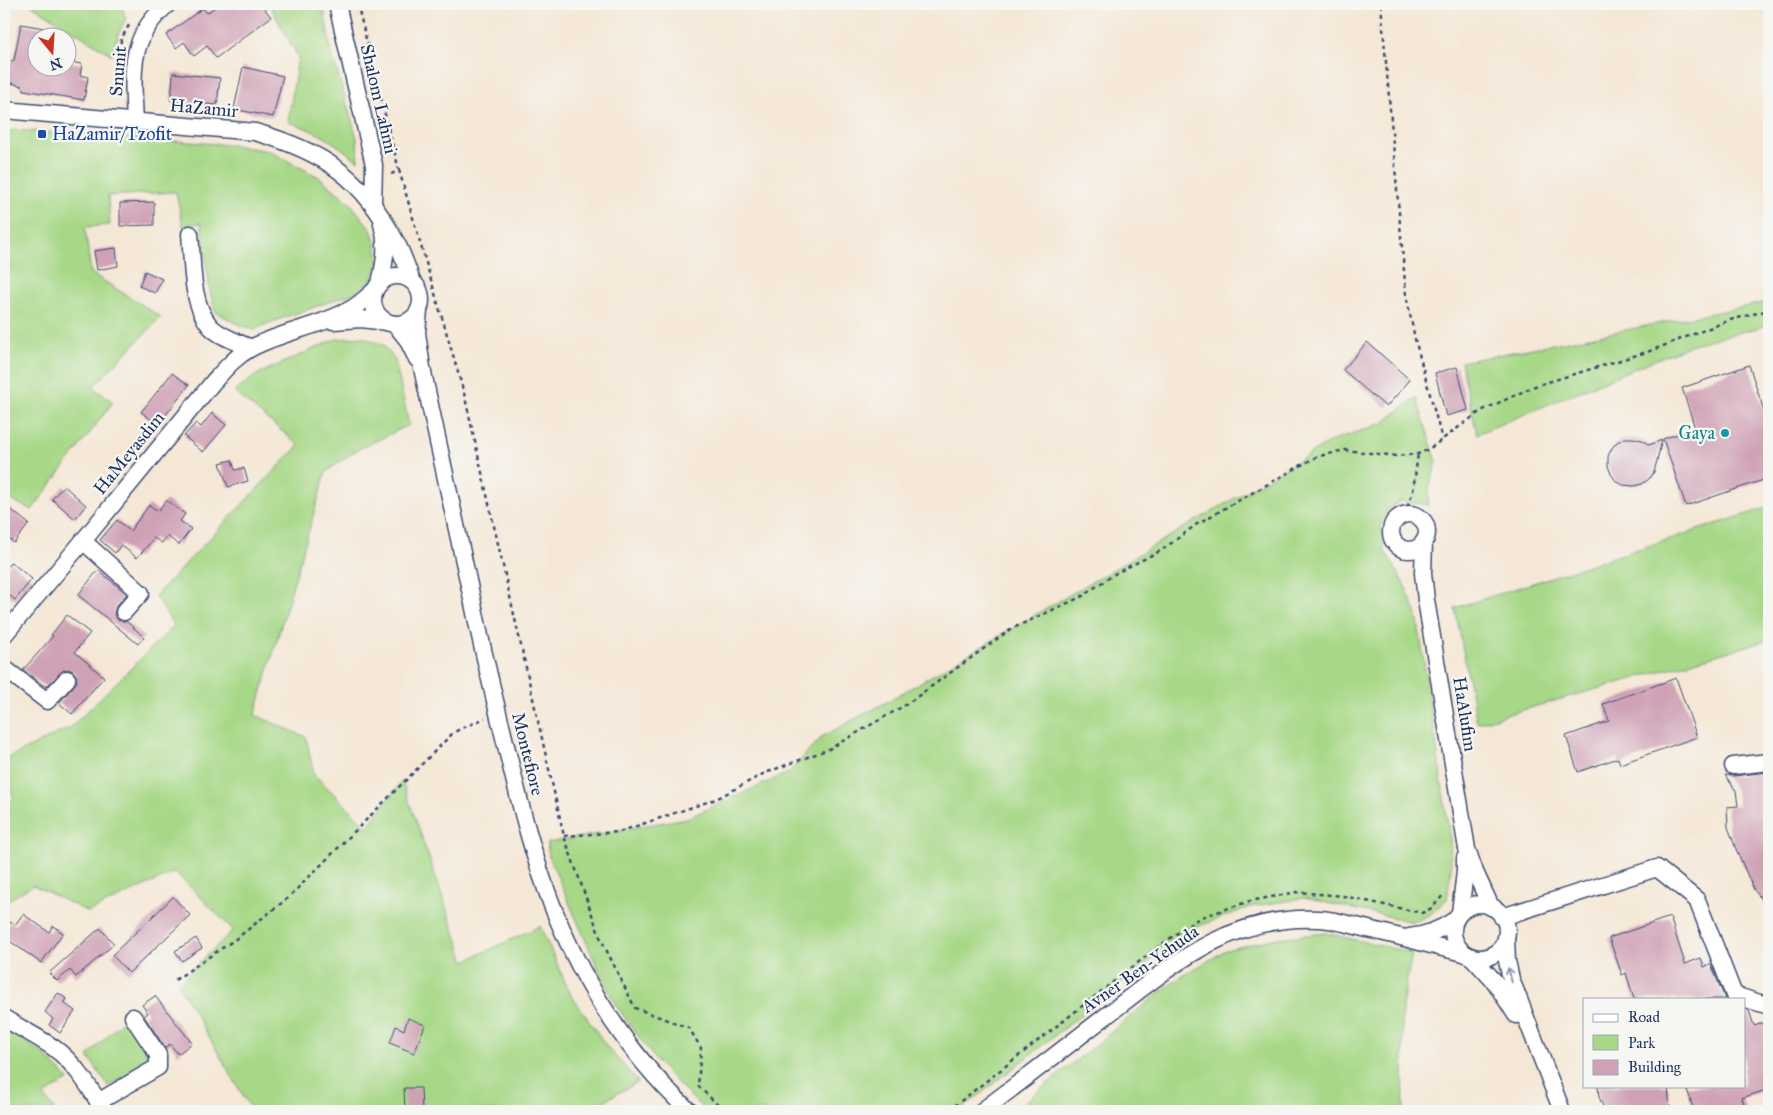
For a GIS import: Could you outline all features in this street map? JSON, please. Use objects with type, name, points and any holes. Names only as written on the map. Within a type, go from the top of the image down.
[{"type":"street","name":"Shalom Lahmi","points":[[337,4],[374,165],[374,206]]},
{"type":"street","name":"Snunit","points":[[135,122],[135,60],[140,40],[147,25],[163,5]]},
{"type":"street","name":"HaZamir","points":[[4,110],[255,132],[285,141],[342,171],[362,190],[397,243],[412,281]]},
{"type":"street","name":"HaZamir","points":[[374,206],[382,226],[385,241],[385,262],[377,286]]},
{"type":"street","points":[[190,234],[195,288],[199,306],[210,325],[220,334],[251,348]]},
{"type":"street","points":[[392,276],[406,277],[412,281],[418,287],[420,294],[419,310],[409,320],[391,323],[380,318],[373,304],[377,286],[392,276]]},
{"type":"street","name":"HaMeyasdim","points":[[4,635],[232,361],[251,348],[350,309],[362,302],[377,286]]},
{"type":"street","name":"Montefiore","points":[[419,310],[417,333],[422,368],[497,713],[537,862],[570,946],[592,989],[648,1069],[670,1094],[689,1111]]},
{"type":"street","name":"HaMeyasdim","points":[[307,326],[362,319],[391,323]]},
{"type":"street","name":"Montefiore","points":[[391,323],[407,340],[422,368]]},
{"type":"street","points":[[1405,514],[1411,514],[1422,519],[1427,530],[1424,541],[1420,546],[1410,550],[1399,547],[1392,537],[1391,531],[1395,520],[1405,514]]},
{"type":"street","points":[[83,541],[141,593],[124,612]]},
{"type":"street","name":"HaAlufim","points":[[1424,541],[1426,600],[1467,849],[1474,872],[1496,912]]},
{"type":"street","name":"HaAlufim","points":[[1399,547],[1411,564],[1426,600]]},
{"type":"street","points":[[4,668],[47,702],[67,679]]},
{"type":"street","points":[[1733,766],[1769,762]]},
{"type":"street","name":"HaAlufim","points":[[1458,917],[1465,872],[1465,836]]},
{"type":"street","points":[[1496,912],[1657,868],[1697,900],[1734,995],[1744,998]]},
{"type":"street","points":[[1540,1053],[1495,982],[1457,946],[1453,929],[1458,917],[1467,908],[1474,905],[1483,905],[1496,912],[1506,924],[1506,961],[1511,979],[1540,1053],[1562,1111]]},
{"type":"street","name":"Avner Ben-Yehuda","points":[[1403,937],[1420,936],[1442,928],[1458,917]]},
{"type":"street","name":"Avner Ben-Yehuda","points":[[982,1111],[1148,984],[1204,945],[1229,934],[1271,922],[1322,919],[1403,937],[1468,955]]},
{"type":"street","points":[[1468,955],[1481,958],[1489,957],[1496,952],[1506,938]]},
{"type":"street","points":[[1746,999],[1769,1006]]},
{"type":"street","points":[[4,1018],[55,1048],[82,1076],[101,1106],[158,1067],[158,1055],[133,1017]]},
{"type":"path","points":[[358,4],[399,170],[464,393],[564,836],[600,937],[635,1008],[689,1028],[701,1048],[698,1086],[724,1111]]},
{"type":"path","points":[[1381,4],[1406,294],[1415,339],[1442,439]]},
{"type":"path","points":[[373,184],[399,170]]},
{"type":"path","points":[[564,836],[619,832],[716,799],[765,773],[829,749],[907,704],[1011,629],[1082,597],[1116,573],[1162,550],[1197,524],[1316,457],[1345,450],[1396,456],[1418,454],[1429,449],[1481,411],[1536,386],[1650,351],[1730,320],[1769,310]]},
{"type":"path","points":[[1405,514],[1413,491],[1418,454]]},
{"type":"path","points":[[175,980],[237,938],[288,898],[454,732],[497,713]]},
{"type":"green space","points":[[30,4],[121,4],[126,19],[119,32],[112,55],[78,34],[78,28],[69,28]]},
{"type":"green space","points":[[269,4],[323,4],[331,51],[357,138],[358,161],[325,138],[308,129],[288,122],[298,57]]},
{"type":"green space","points":[[17,130],[232,145],[269,151],[319,177],[350,203],[371,229],[379,263],[371,281],[354,293],[254,330],[233,322],[215,311],[210,291],[201,223],[183,226],[176,192],[108,196],[110,225],[85,227],[91,273],[161,317],[93,387],[113,402],[32,510],[4,497],[4,132]]},
{"type":"green space","points":[[1769,302],[1769,325],[1693,344],[1477,434],[1461,362]]},
{"type":"green space","points":[[363,337],[383,345],[395,360],[409,425],[355,451],[326,472],[255,715],[306,737],[314,774],[367,827],[402,781],[465,961],[540,926],[571,995],[608,1048],[638,1082],[586,1111],[252,1111],[178,984],[233,930],[175,872],[88,912],[33,885],[4,903],[4,807],[14,797],[4,782],[4,760],[71,727],[174,626],[155,596],[299,445],[234,392],[258,374],[336,339]]},
{"type":"green space","points":[[1416,397],[1437,462],[1429,488],[1428,505],[1400,501],[1385,512],[1381,526],[1384,550],[1406,588],[1417,615],[1450,839],[1451,869],[1447,899],[1431,914],[1414,922],[1304,898],[1250,907],[1199,926],[1167,947],[959,1111],[707,1111],[657,1062],[615,1004],[549,857],[547,843],[687,818],[788,773],[823,736],[885,703],[1334,440],[1383,423]]},
{"type":"green space","points":[[1769,507],[1769,640],[1477,723],[1455,608]]},
{"type":"green space","points":[[1326,933],[1412,953],[1402,1006],[1404,1111],[1014,1111],[1173,982],[1226,950],[1277,938]]},
{"type":"green space","points":[[125,1018],[146,1050],[149,1062],[108,1086],[88,1056]]},
{"type":"green space","points":[[4,1029],[43,1053],[69,1080],[44,1095],[55,1111],[4,1111]]},
{"type":"building","points":[[219,4],[261,4],[271,17],[216,58],[207,46],[194,56],[184,42],[176,48],[166,35],[203,8],[207,13]]},
{"type":"building","points":[[21,24],[44,28],[28,28],[28,78],[78,78],[78,63],[82,64],[80,75],[88,77],[84,100],[24,90],[22,86],[11,83],[4,84],[4,64],[14,60]]},
{"type":"building","points":[[243,67],[283,76],[273,117],[234,109]]},
{"type":"building","points":[[173,73],[220,78],[217,105],[171,101]]},
{"type":"building","points":[[154,202],[154,225],[120,226],[120,203]]},
{"type":"building","points":[[116,248],[118,266],[97,270],[94,251]]},
{"type":"building","points":[[145,271],[162,279],[155,293],[139,286]]},
{"type":"building","points":[[1367,342],[1410,380],[1386,407],[1343,370]]},
{"type":"building","name":"Gaya","points":[[1749,365],[1769,426],[1769,478],[1686,506],[1663,439],[1695,428],[1682,388]]},
{"type":"building","points":[[1457,367],[1468,410],[1446,416],[1435,373]]},
{"type":"building","points":[[172,373],[189,385],[158,425],[141,412]]},
{"type":"building","points":[[212,413],[226,425],[203,452],[184,436],[196,423],[201,427]]},
{"type":"building","points":[[1625,438],[1642,440],[1649,445],[1662,440],[1654,472],[1642,484],[1634,486],[1623,485],[1616,481],[1608,466],[1608,456],[1612,448],[1617,442]]},
{"type":"building","points":[[232,460],[235,470],[244,468],[248,481],[228,487],[220,463]]},
{"type":"building","points":[[64,486],[86,505],[75,519],[52,499]]},
{"type":"building","points":[[166,500],[185,514],[180,521],[191,529],[179,545],[167,536],[162,543],[154,538],[137,558],[121,545],[115,553],[100,540],[117,520],[130,531],[149,505],[158,511]]},
{"type":"building","points":[[4,504],[29,524],[14,543],[4,535]]},
{"type":"building","points":[[11,562],[32,579],[15,600],[4,591],[4,571]]},
{"type":"building","points":[[98,570],[127,594],[116,606],[114,615],[118,620],[127,622],[144,637],[138,644],[78,595]]},
{"type":"building","points":[[67,615],[90,633],[75,652],[104,677],[72,714],[59,703],[77,682],[77,676],[73,671],[69,669],[64,670],[46,687],[23,670],[53,636],[51,635]]},
{"type":"building","points":[[1676,678],[1697,737],[1620,764],[1618,758],[1578,772],[1566,736],[1609,721],[1603,704]]},
{"type":"building","points":[[1769,772],[1769,908],[1754,890],[1728,827],[1727,807],[1738,806],[1736,791],[1725,775],[1734,776]]},
{"type":"building","points":[[173,897],[190,915],[129,973],[112,955]]},
{"type":"building","points":[[23,914],[49,932],[53,926],[63,933],[41,963],[4,937],[4,932],[11,922],[15,925]]},
{"type":"building","points":[[1670,917],[1685,964],[1701,958],[1704,967],[1711,964],[1725,998],[1634,998],[1626,973],[1622,975],[1609,938]]},
{"type":"building","points":[[100,928],[114,944],[76,977],[70,970],[57,981],[49,973]]},
{"type":"building","points":[[196,938],[202,948],[182,961],[175,951]]},
{"type":"building","points":[[58,993],[67,999],[64,1003],[75,1011],[60,1033],[49,1025],[53,1019],[45,1012]]},
{"type":"building","points":[[155,996],[192,1043],[178,1054],[170,1044],[165,1048],[144,1016],[148,1013],[142,1005]]},
{"type":"building","points":[[1746,1009],[1749,1010],[1754,1026],[1769,1021],[1769,1089],[1742,1098],[1746,1111],[1694,1111],[1687,1088],[1746,1088]]},
{"type":"building","points":[[408,1018],[425,1025],[414,1053],[390,1043],[396,1026],[404,1030]]},
{"type":"building","points":[[404,1088],[421,1088],[422,1111],[405,1111]]},
{"type":"building","points":[[1598,1088],[1668,1088],[1670,1111],[1605,1111],[1599,1097]]},
{"type":"place","name":"HaZamir/Tzofit","points":[[42,134]]},
{"type":"place","name":"Gaya","points":[[1725,433]]}]
